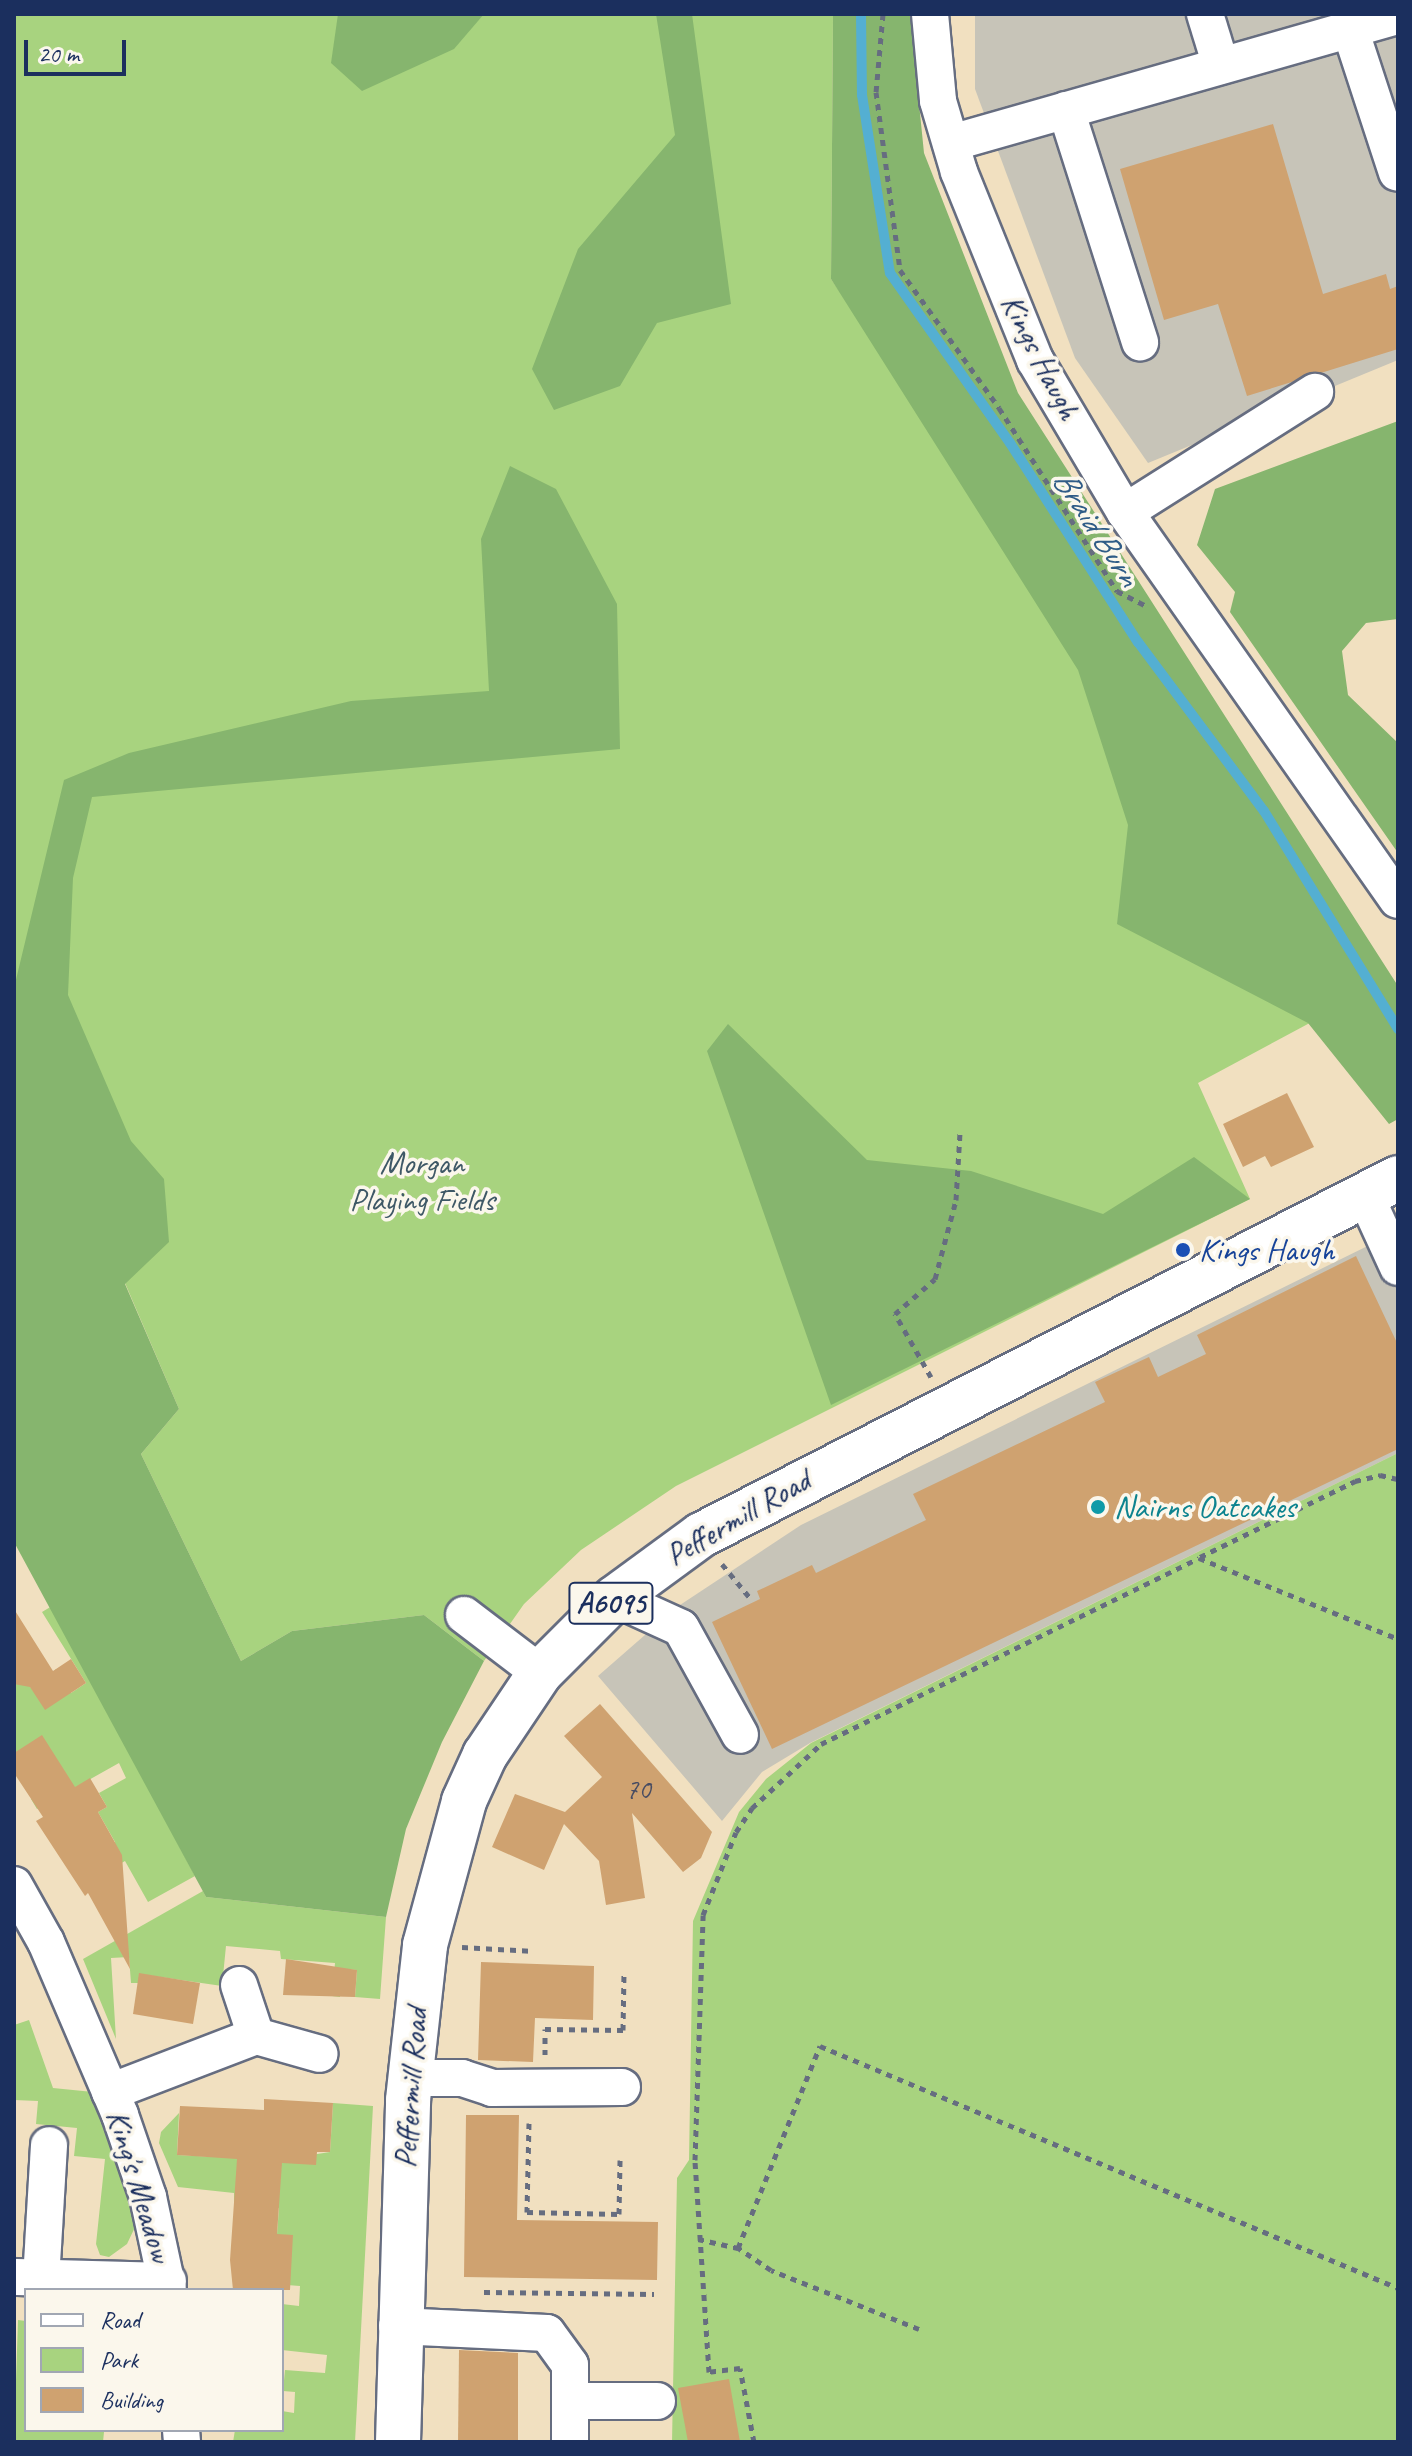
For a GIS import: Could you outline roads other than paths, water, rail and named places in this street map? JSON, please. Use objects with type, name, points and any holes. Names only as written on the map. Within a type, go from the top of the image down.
[{"type":"main road","name":"Peffermill Road","points":[[398,2442],[397,2326],[410,2078],[425,1945],[464,1801],[490,1745],[540,1673],[615,1598],[701,1535],[948,1405],[1382,1186]]},
{"type":"street","name":"Kings Haugh","points":[[930,14],[938,101],[951,143],[1035,360],[1125,512],[1398,900]]},
{"type":"street","points":[[1205,14],[1221,66]]},
{"type":"street","points":[[951,143],[1398,16]]},
{"type":"street","points":[[1350,29],[1397,173]]},
{"type":"street","points":[[1066,110],[1140,342]]},
{"type":"street","points":[[1125,512],[1315,392]]},
{"type":"street","points":[[1382,1186],[1398,1267]]},
{"type":"street","points":[[615,1598],[681,1628],[740,1735]]},
{"type":"street","points":[[464,1615],[540,1673]]},
{"type":"street","name":"King's Meadow","points":[[14,1885],[46,1942],[110,2092],[145,2187],[168,2286],[28,2278],[49,2145]]},
{"type":"street","points":[[239,1985],[256,2036],[320,2054]]},
{"type":"street","name":"King's Meadow","points":[[110,2092],[256,2036]]},
{"type":"street","points":[[410,2078],[462,2078],[492,2088],[622,2087]]},
{"type":"street","points":[[397,2326],[547,2333],[570,2365],[570,2442]]},
{"type":"street","points":[[571,2401],[657,2401]]},
{"type":"waterway","name":"Braid Burn","points":[[861,14],[862,95],[890,273],[1010,443],[1138,642],[1264,811],[1398,1029]]},
{"type":"place","name":"Kings Haugh","points":[[1183,1250]]},
{"type":"place","name":"Nairns Oatcakes","points":[[1098,1507]]},
{"type":"park label","name":"Morgan Playing Fields","points":[[422,1182]]}]
